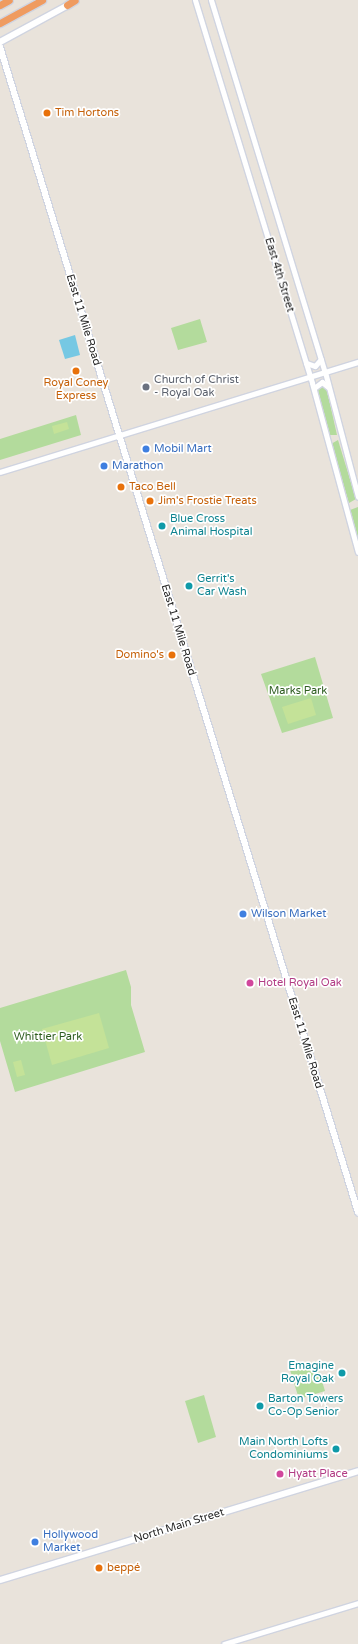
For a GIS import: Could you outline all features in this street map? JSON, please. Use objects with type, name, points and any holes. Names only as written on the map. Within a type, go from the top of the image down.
[{"type":"highway","points":[[0,5],[9,0]]},
{"type":"highway","points":[[0,23],[42,0]]},
{"type":"highway","points":[[67,5],[76,0]]},
{"type":"main road","points":[[0,42],[67,5]]},
{"type":"main road","name":"East 11 Mile Road","points":[[0,47],[358,1212]]},
{"type":"main road","name":"North Main Street","points":[[0,1580],[358,1471]]},
{"type":"street","name":"East 4th Street","points":[[195,0],[314,388],[358,552]]},
{"type":"street","name":"East 4th Street","points":[[211,0],[325,372],[358,497]]},
{"type":"street","points":[[306,363],[315,366],[320,359]]},
{"type":"street","points":[[0,472],[358,362]]},
{"type":"street","points":[[314,388],[322,382],[329,387]]},
{"type":"street","points":[[224,1644],[358,1603]]},
{"type":"green space","points":[[200,319],[207,342],[178,350],[171,328]]},
{"type":"green space","points":[[321,384],[326,386],[337,435],[329,435],[317,389]]},
{"type":"green space","points":[[76,415],[81,435],[0,460],[0,439]]},
{"type":"green space","points":[[67,422],[69,429],[54,434],[52,426]]},
{"type":"green space","points":[[338,440],[356,499],[349,503],[331,444]]},
{"type":"green space","points":[[358,507],[358,542],[350,510]]},
{"type":"green space","name":"Marks Park","points":[[315,657],[333,718],[282,733],[261,674]]},
{"type":"green space","points":[[311,698],[316,715],[288,724],[282,707]]},
{"type":"green space","name":"Whittier Park","points":[[126,970],[131,987],[131,1005],[145,1052],[15,1092],[0,1041],[0,1008]]},
{"type":"green space","points":[[99,1013],[109,1048],[52,1065],[42,1029]]},
{"type":"green space","points":[[21,1060],[25,1075],[17,1077],[13,1062]]},
{"type":"green space","points":[[316,1361],[325,1391],[299,1399],[290,1370]]},
{"type":"green space","points":[[204,1395],[216,1437],[198,1443],[185,1401]]},
{"type":"water","points":[[75,335],[80,355],[65,359],[59,340]]},
{"type":"place","name":"Tim Hortons","points":[[47,113]]},
{"type":"place","name":"Royal Coney Express","points":[[76,371]]},
{"type":"place","name":"Church of Christ - Royal Oak","points":[[146,387]]},
{"type":"place","name":"Mobil Mart","points":[[146,449]]},
{"type":"place","name":"Marathon","points":[[104,466]]},
{"type":"place","name":"Taco Bell","points":[[121,487]]},
{"type":"place","name":"Jim's Frostie Treats","points":[[150,501]]},
{"type":"place","name":"Blue Cross Animal Hospital","points":[[162,526]]},
{"type":"place","name":"Gerrit's Car Wash","points":[[189,586]]},
{"type":"place","name":"Domino's","points":[[172,655]]},
{"type":"place","name":"Wilson Market","points":[[243,914]]},
{"type":"place","name":"Hotel Royal Oak","points":[[250,983]]},
{"type":"place","name":"Emagine Royal Oak","points":[[342,1373]]},
{"type":"place","name":"Barton Towers Co-Op Senior","points":[[260,1406]]},
{"type":"place","name":"Main North Lofts Condominiums","points":[[336,1449]]},
{"type":"place","name":"Hyatt Place","points":[[280,1474]]},
{"type":"place","name":"Hollywood Market","points":[[35,1542]]},
{"type":"place","name":"beppé","points":[[99,1568]]}]
